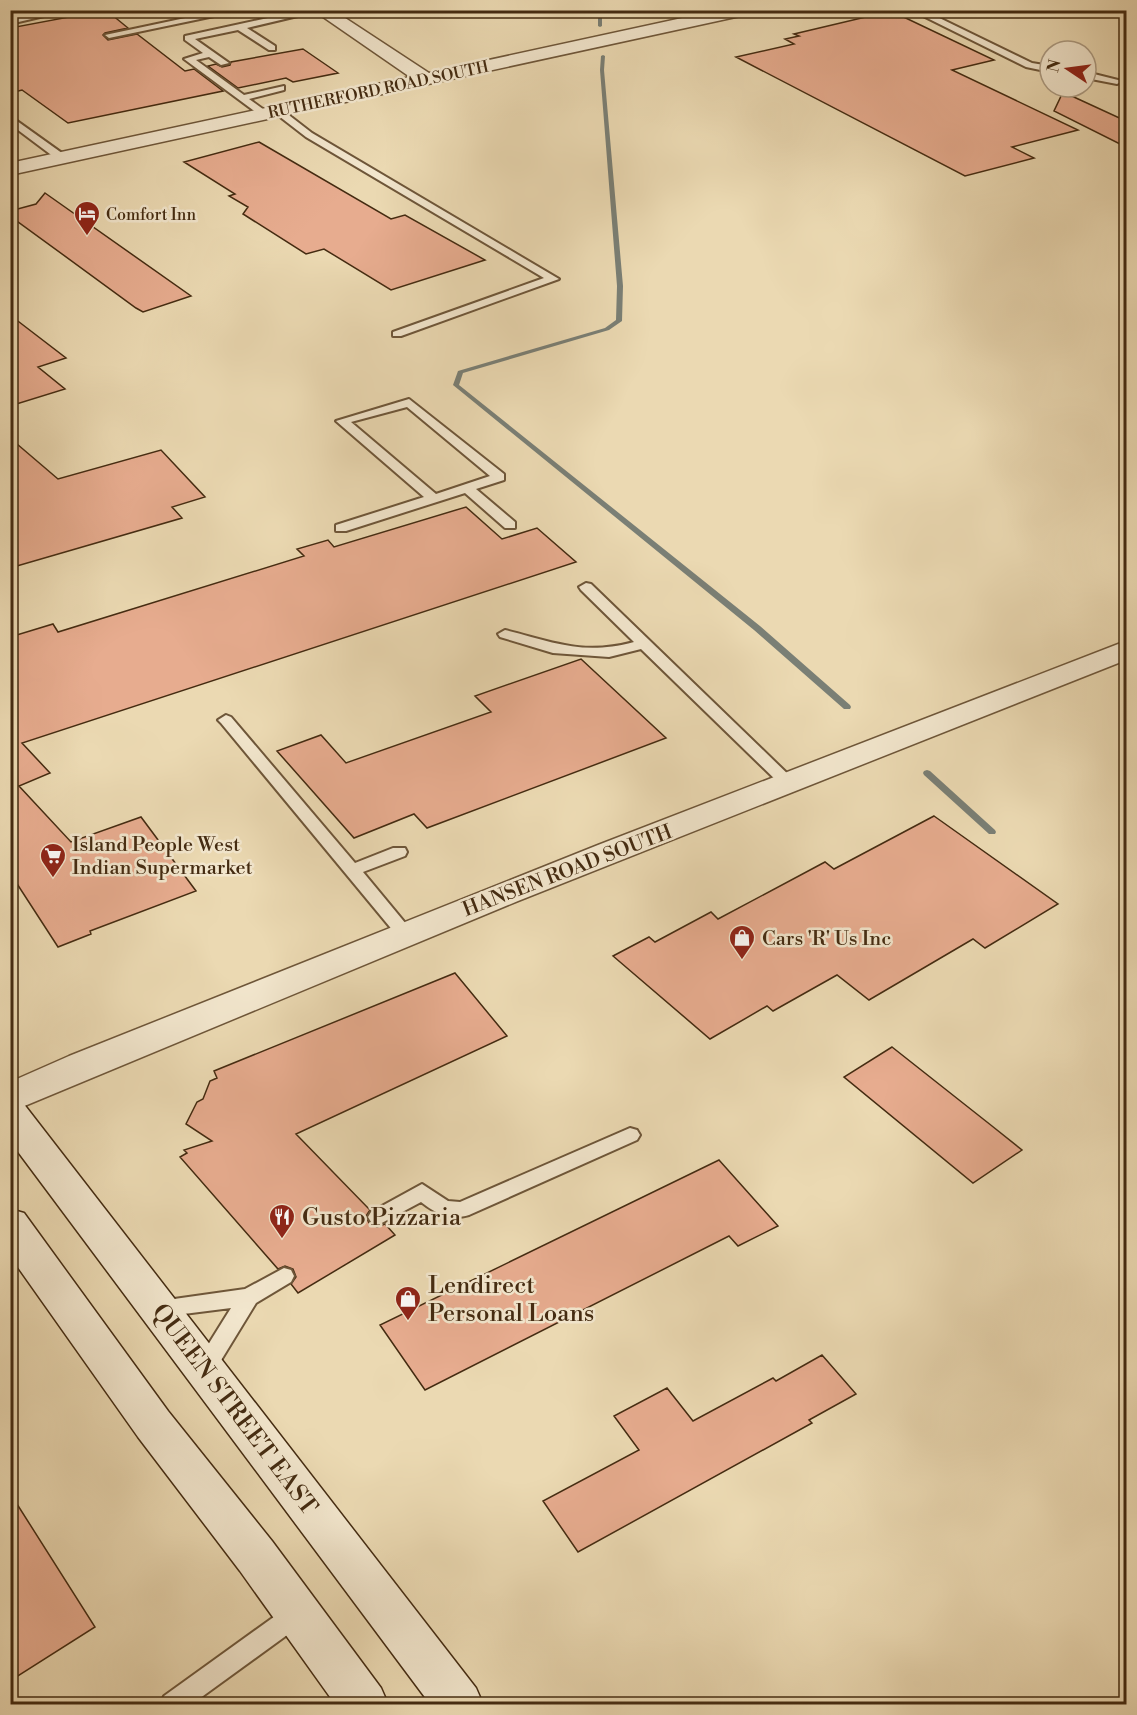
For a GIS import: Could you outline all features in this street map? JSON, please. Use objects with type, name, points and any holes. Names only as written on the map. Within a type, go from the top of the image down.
[{"type":"street","points":[[320,10],[426,79]]},
{"type":"street","name":"RUTHERFORD ROAD SOUTH","points":[[10,169],[426,79],[696,15],[745,10]]},
{"type":"street","name":"HANSEN ROAD SOUTH","points":[[10,1098],[82,1064],[237,1004],[405,934],[1126,650]]},
{"type":"street","name":"QUEEN STREET EAST","points":[[10,1113],[459,1704]]},
{"type":"street","points":[[10,1224],[153,1424],[364,1704]]},
{"type":"lane","points":[[10,22],[66,10]]},
{"type":"lane","points":[[110,34],[239,10]]},
{"type":"lane","points":[[224,63],[189,38],[320,10]]},
{"type":"lane","points":[[915,10],[1029,65],[1038,67]]},
{"type":"lane","points":[[239,27],[272,48]]},
{"type":"lane","points":[[210,54],[189,59],[241,98],[271,112],[553,279],[397,334]]},
{"type":"lane","points":[[1098,77],[1117,81]]},
{"type":"lane","points":[[254,84],[265,92]]},
{"type":"lane","points":[[241,98],[282,88]]},
{"type":"lane","points":[[10,119],[62,158]]},
{"type":"lane","points":[[341,528],[434,499],[499,477],[409,402],[342,422],[434,499]]},
{"type":"lane","points":[[467,488],[510,525]]},
{"type":"lane","points":[[586,586],[788,783]]},
{"type":"lane","points":[[505,634],[553,649],[609,653],[646,644]]},
{"type":"lane","points":[[226,720],[405,934]]},
{"type":"lane","points":[[353,870],[399,852]]},
{"type":"lane","points":[[378,1217],[422,1192],[443,1208],[462,1210],[630,1135]]},
{"type":"lane","points":[[159,1310],[249,1297],[284,1276]]},
{"type":"lane","points":[[204,1369],[249,1297]]},
{"type":"lane","points":[[171,1704],[297,1613]]},
{"type":"building","points":[[106,10],[128,28],[105,33],[103,35],[108,40],[137,34],[185,71],[194,69],[223,91],[68,123],[22,90],[10,93],[10,28]]},
{"type":"building","points":[[891,11],[994,60],[952,70],[1078,130],[1012,147],[1034,158],[965,176],[736,57],[794,44],[785,39],[799,36],[794,34]]},
{"type":"building","points":[[303,49],[338,73],[293,82],[286,78],[238,88],[208,66],[216,64],[222,67],[230,65],[231,62]]},
{"type":"building","points":[[1060,99],[1078,99],[1126,121],[1126,147],[1054,111]]},
{"type":"building","points":[[259,142],[391,219],[405,215],[485,260],[391,290],[324,249],[306,254],[243,214],[248,207],[229,196],[235,194],[184,162]]},
{"type":"building","points":[[45,193],[191,296],[143,312],[10,216],[10,211],[36,204]]},
{"type":"building","points":[[10,315],[66,358],[38,367],[65,389],[10,406]]},
{"type":"building","points":[[10,438],[58,479],[161,450],[205,497],[172,507],[182,518],[10,568]]},
{"type":"building","points":[[466,507],[502,539],[537,528],[576,562],[22,743],[50,773],[19,786],[71,842],[141,817],[196,891],[90,931],[91,934],[58,947],[10,873],[10,637],[53,624],[58,632],[304,556],[297,549],[328,540],[334,547]]},
{"type":"building","points":[[581,659],[666,738],[427,828],[414,814],[354,838],[277,751],[321,735],[346,763],[491,712],[475,696]]},
{"type":"building","points":[[934,816],[1058,904],[985,948],[973,939],[869,1000],[837,975],[773,1011],[767,1006],[710,1039],[613,956],[649,937],[655,942],[711,912],[718,919],[825,862],[834,869]]},
{"type":"building","points":[[455,973],[507,1036],[296,1134],[370,1210],[366,1216],[369,1223],[377,1227],[385,1224],[395,1235],[298,1293],[291,1284],[296,1277],[293,1269],[285,1266],[278,1269],[180,1157],[187,1153],[184,1150],[212,1141],[186,1124],[197,1102],[203,1099],[210,1081],[217,1078],[214,1071]]},
{"type":"building","points":[[892,1047],[1022,1150],[973,1183],[844,1077]]},
{"type":"building","points":[[719,1160],[778,1226],[738,1246],[729,1236],[425,1390],[380,1325]]},
{"type":"building","points":[[822,1355],[856,1394],[809,1420],[812,1423],[578,1552],[543,1501],[639,1450],[614,1416],[667,1388],[693,1421],[773,1378],[776,1381]]},
{"type":"building","points":[[10,1493],[95,1627],[10,1681]]},
{"type":"waterway","points":[[600,10],[600,26]]},
{"type":"waterway","points":[[603,56],[602,70],[620,286],[619,321],[607,329],[460,372],[456,385],[757,628],[847,707]]},
{"type":"waterway","points":[[927,773],[992,832]]},
{"type":"place","name":"Comfort Inn","points":[[87,237]]},
{"type":"place","name":"Island People West Indian Supermarket","points":[[53,879]]},
{"type":"place","name":"Cars 'R' Us Inc","points":[[742,961]]},
{"type":"place","name":"Gusto Pizzaria","points":[[282,1240]]},
{"type":"place","name":"Lendirect Personal Loans","points":[[408,1322]]}]
